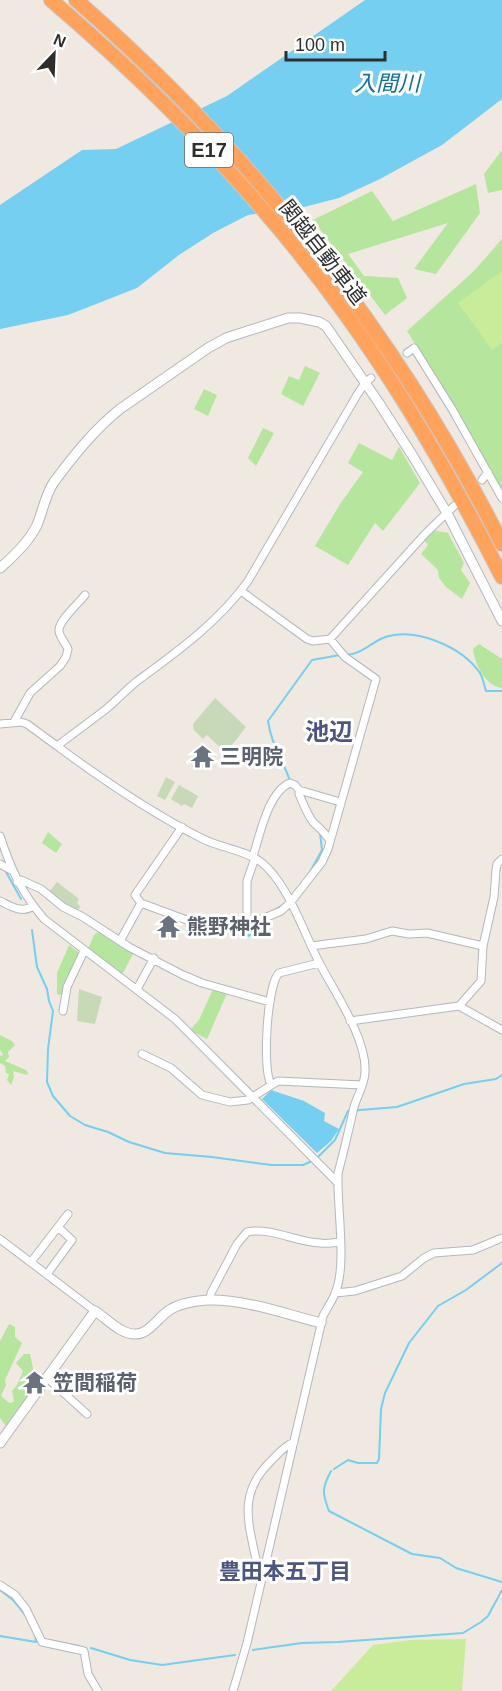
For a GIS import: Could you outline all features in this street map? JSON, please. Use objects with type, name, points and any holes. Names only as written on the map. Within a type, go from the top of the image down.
[{"type":"highway","name":"関越自動車道","points":[[51,0],[140,79],[220,162],[285,236],[348,317],[433,449],[502,577]]},
{"type":"highway","name":"関越自動車道","points":[[76,0],[152,70],[235,154],[306,236],[404,373],[446,441],[502,544]]},
{"type":"street","points":[[0,568],[18,552],[34,532],[49,489],[71,459],[99,427],[120,409],[226,338],[288,318],[311,319],[326,326],[368,381],[447,513],[502,621]]},
{"type":"street","points":[[407,353],[414,348],[502,498]]},
{"type":"street","points":[[57,746],[137,681],[163,663],[241,591],[368,381]]},
{"type":"street","points":[[482,480],[488,472]]},
{"type":"street","points":[[330,639],[332,634],[426,533],[454,506]]},
{"type":"street","points":[[241,591],[307,639],[313,641],[330,639]]},
{"type":"street","points":[[14,722],[30,693],[64,661],[68,649],[59,628],[69,612],[85,595]]},
{"type":"street","points":[[182,827],[135,895],[141,903],[200,925],[214,921],[247,920],[272,916],[290,903],[322,862],[376,679],[344,655],[330,639]]},
{"type":"street","points":[[0,724],[21,722],[34,728],[120,790],[214,844],[254,857],[273,874],[350,1021],[358,1039],[365,1066],[365,1077],[338,1173],[340,1275],[336,1293],[321,1323],[247,1643],[233,1691]]},
{"type":"street","points":[[247,920],[247,881],[268,810],[279,790],[290,783],[295,785],[309,815],[324,830],[330,841]]},
{"type":"street","points":[[299,790],[340,802]]},
{"type":"street","points":[[0,836],[11,870],[33,906],[57,930],[180,1024],[338,1184]]},
{"type":"street","points":[[459,1006],[481,981],[483,946],[494,897],[497,864],[502,859]]},
{"type":"street","points":[[0,864],[11,870]]},
{"type":"street","points":[[17,882],[21,880],[41,889],[63,907],[193,980],[270,1002]]},
{"type":"street","points":[[0,901],[22,910],[33,906]]},
{"type":"street","points":[[120,941],[141,903]]},
{"type":"street","points":[[311,946],[366,939],[392,931],[409,934],[427,933],[483,946]]},
{"type":"street","points":[[63,1011],[67,987],[84,951]]},
{"type":"street","points":[[137,989],[154,958]]},
{"type":"street","points":[[272,1084],[266,1067],[270,1002],[275,978],[279,973],[319,963]]},
{"type":"street","points":[[350,1021],[371,1016],[459,1006],[502,1030]]},
{"type":"street","points":[[142,1054],[171,1068],[201,1095],[237,1103],[254,1098],[272,1084],[282,1081],[362,1085]]},
{"type":"street","points":[[31,1262],[68,1214]]},
{"type":"street","points":[[47,1274],[72,1240],[58,1227]]},
{"type":"street","points":[[210,1300],[211,1293],[237,1244],[247,1232],[279,1234],[320,1244],[339,1242]]},
{"type":"street","points":[[336,1293],[355,1291],[402,1276],[434,1253],[472,1250],[502,1238]]},
{"type":"street","points":[[0,1250],[2,1241],[122,1331],[142,1333],[150,1329],[167,1311],[179,1305],[210,1300],[238,1303],[321,1323]]},
{"type":"street","points":[[0,1443],[95,1311]]},
{"type":"street","points":[[46,1377],[87,1414]]},
{"type":"street","points":[[263,1573],[258,1569],[248,1512],[249,1491],[261,1471],[288,1444],[294,1442]]},
{"type":"street","points":[[0,1585],[15,1595],[26,1609],[42,1642],[84,1651],[88,1674],[98,1691]]},
{"type":"green space","points":[[502,150],[502,190],[488,193],[484,174]]},
{"type":"green space","points":[[476,184],[480,213],[436,274],[414,269],[448,223],[348,254],[364,276],[398,278],[407,298],[385,315],[313,220],[372,191],[393,221]]},
{"type":"green space","points":[[502,239],[502,493],[449,398],[407,331],[474,271]]},
{"type":"green space","points":[[502,271],[502,343],[492,350],[458,303]]},
{"type":"green space","points":[[305,366],[320,373],[303,406],[281,394],[289,376],[299,380]]},
{"type":"green space","points":[[204,389],[217,395],[208,416],[194,409]]},
{"type":"green space","points":[[263,428],[274,433],[256,466],[248,458]]},
{"type":"green space","points":[[359,443],[392,460],[399,447],[420,483],[383,531],[375,523],[348,565],[315,546],[340,504],[363,472],[348,463]]},
{"type":"green space","points":[[433,530],[448,533],[464,563],[461,570],[470,583],[462,599],[446,587],[439,578],[438,570],[421,554],[428,545],[423,539]]},
{"type":"green space","points":[[479,644],[502,659],[502,688],[491,683],[482,673],[473,649]]},
{"type":"green space","points":[[215,698],[246,727],[228,750],[225,747],[222,749],[207,735],[203,739],[194,730],[193,724]]},
{"type":"green space","points":[[166,777],[175,782],[165,800],[157,796]]},
{"type":"green space","points":[[179,785],[198,796],[192,808],[184,804],[182,806],[171,799]]},
{"type":"green space","points":[[48,832],[62,844],[56,853],[42,843]]},
{"type":"green space","points":[[57,882],[79,899],[77,903],[80,906],[77,913],[49,892]]},
{"type":"green space","points":[[99,931],[134,952],[122,975],[88,949],[94,935]]},
{"type":"green space","points":[[69,945],[80,953],[62,995],[57,994],[57,973]]},
{"type":"green space","points":[[214,987],[228,991],[207,1039],[190,1030],[199,1020]]},
{"type":"green space","points":[[79,989],[102,997],[95,1024],[77,1021]]},
{"type":"green space","points":[[0,1035],[15,1045],[8,1052],[9,1057],[5,1061],[28,1073],[27,1075],[13,1071],[14,1077],[11,1085],[7,1080],[9,1074],[6,1073],[5,1066],[0,1063],[0,1055],[3,1054],[0,1050]]},
{"type":"green space","points":[[9,1324],[15,1327],[15,1337],[22,1343],[5,1380],[6,1385],[1,1396],[8,1402],[14,1401],[12,1391],[23,1371],[16,1363],[24,1354],[30,1354],[33,1368],[40,1379],[32,1390],[32,1395],[26,1398],[6,1426],[0,1418],[0,1341]]},
{"type":"green space","points":[[466,1639],[462,1691],[331,1691],[373,1645],[411,1640]]},
{"type":"water","name":"入間川","points":[[365,0],[502,0],[502,99],[442,145],[380,179],[339,198],[304,207],[248,215],[213,233],[179,255],[137,288],[68,315],[0,329],[0,205],[82,150],[116,149],[227,96]]},
{"type":"water","points":[[258,921],[264,921],[262,935],[254,934],[249,937],[225,927],[214,926],[215,923],[244,923],[250,931],[255,928]]},
{"type":"water","points":[[271,1090],[304,1101],[325,1113],[324,1121],[339,1129],[331,1141],[317,1153],[262,1099]]},
{"type":"waterway","points":[[345,655],[356,653],[383,638],[396,635],[423,637],[437,641],[462,655],[481,675],[486,691],[502,691]]},
{"type":"waterway","points":[[290,781],[274,745],[268,721],[312,660],[340,655]]},
{"type":"waterway","points":[[310,872],[322,850],[320,833]]},
{"type":"waterway","points":[[5,870],[21,899]]},
{"type":"waterway","points":[[268,914],[286,903]]},
{"type":"waterway","points":[[32,930],[37,967],[47,989],[53,1011],[47,1082],[53,1096],[70,1116],[85,1125],[165,1153],[271,1165],[303,1165],[312,1161]]},
{"type":"waterway","points":[[317,1158],[335,1140],[348,1111],[397,1107],[464,1084],[496,1079],[502,1075]]},
{"type":"waterway","points":[[334,1469],[348,1460],[358,1463],[377,1463],[381,1409],[385,1393],[409,1343],[438,1306],[466,1290],[502,1263]]},
{"type":"waterway","points":[[331,1471],[324,1491],[329,1511],[412,1554],[440,1558],[456,1568],[502,1582]]},
{"type":"waterway","points":[[0,1590],[13,1600],[25,1615]]},
{"type":"waterway","points":[[253,1650],[302,1643],[463,1633],[488,1616],[502,1590]]},
{"type":"waterway","points":[[0,1636],[36,1642],[35,1634]]},
{"type":"waterway","points":[[49,1640],[79,1646]]},
{"type":"waterway","points":[[91,1648],[130,1660],[162,1665],[235,1655]]},
{"type":"place","name":"三明院","points":[[202,756]]},
{"type":"place","name":"熊野神社","points":[[169,926]]},
{"type":"place","name":"笠間稲荷","points":[[35,1382]]},
{"type":"district","name":"池辺","points":[[329,731]]},
{"type":"district","name":"豊田本五丁目","points":[[285,1571]]}]
